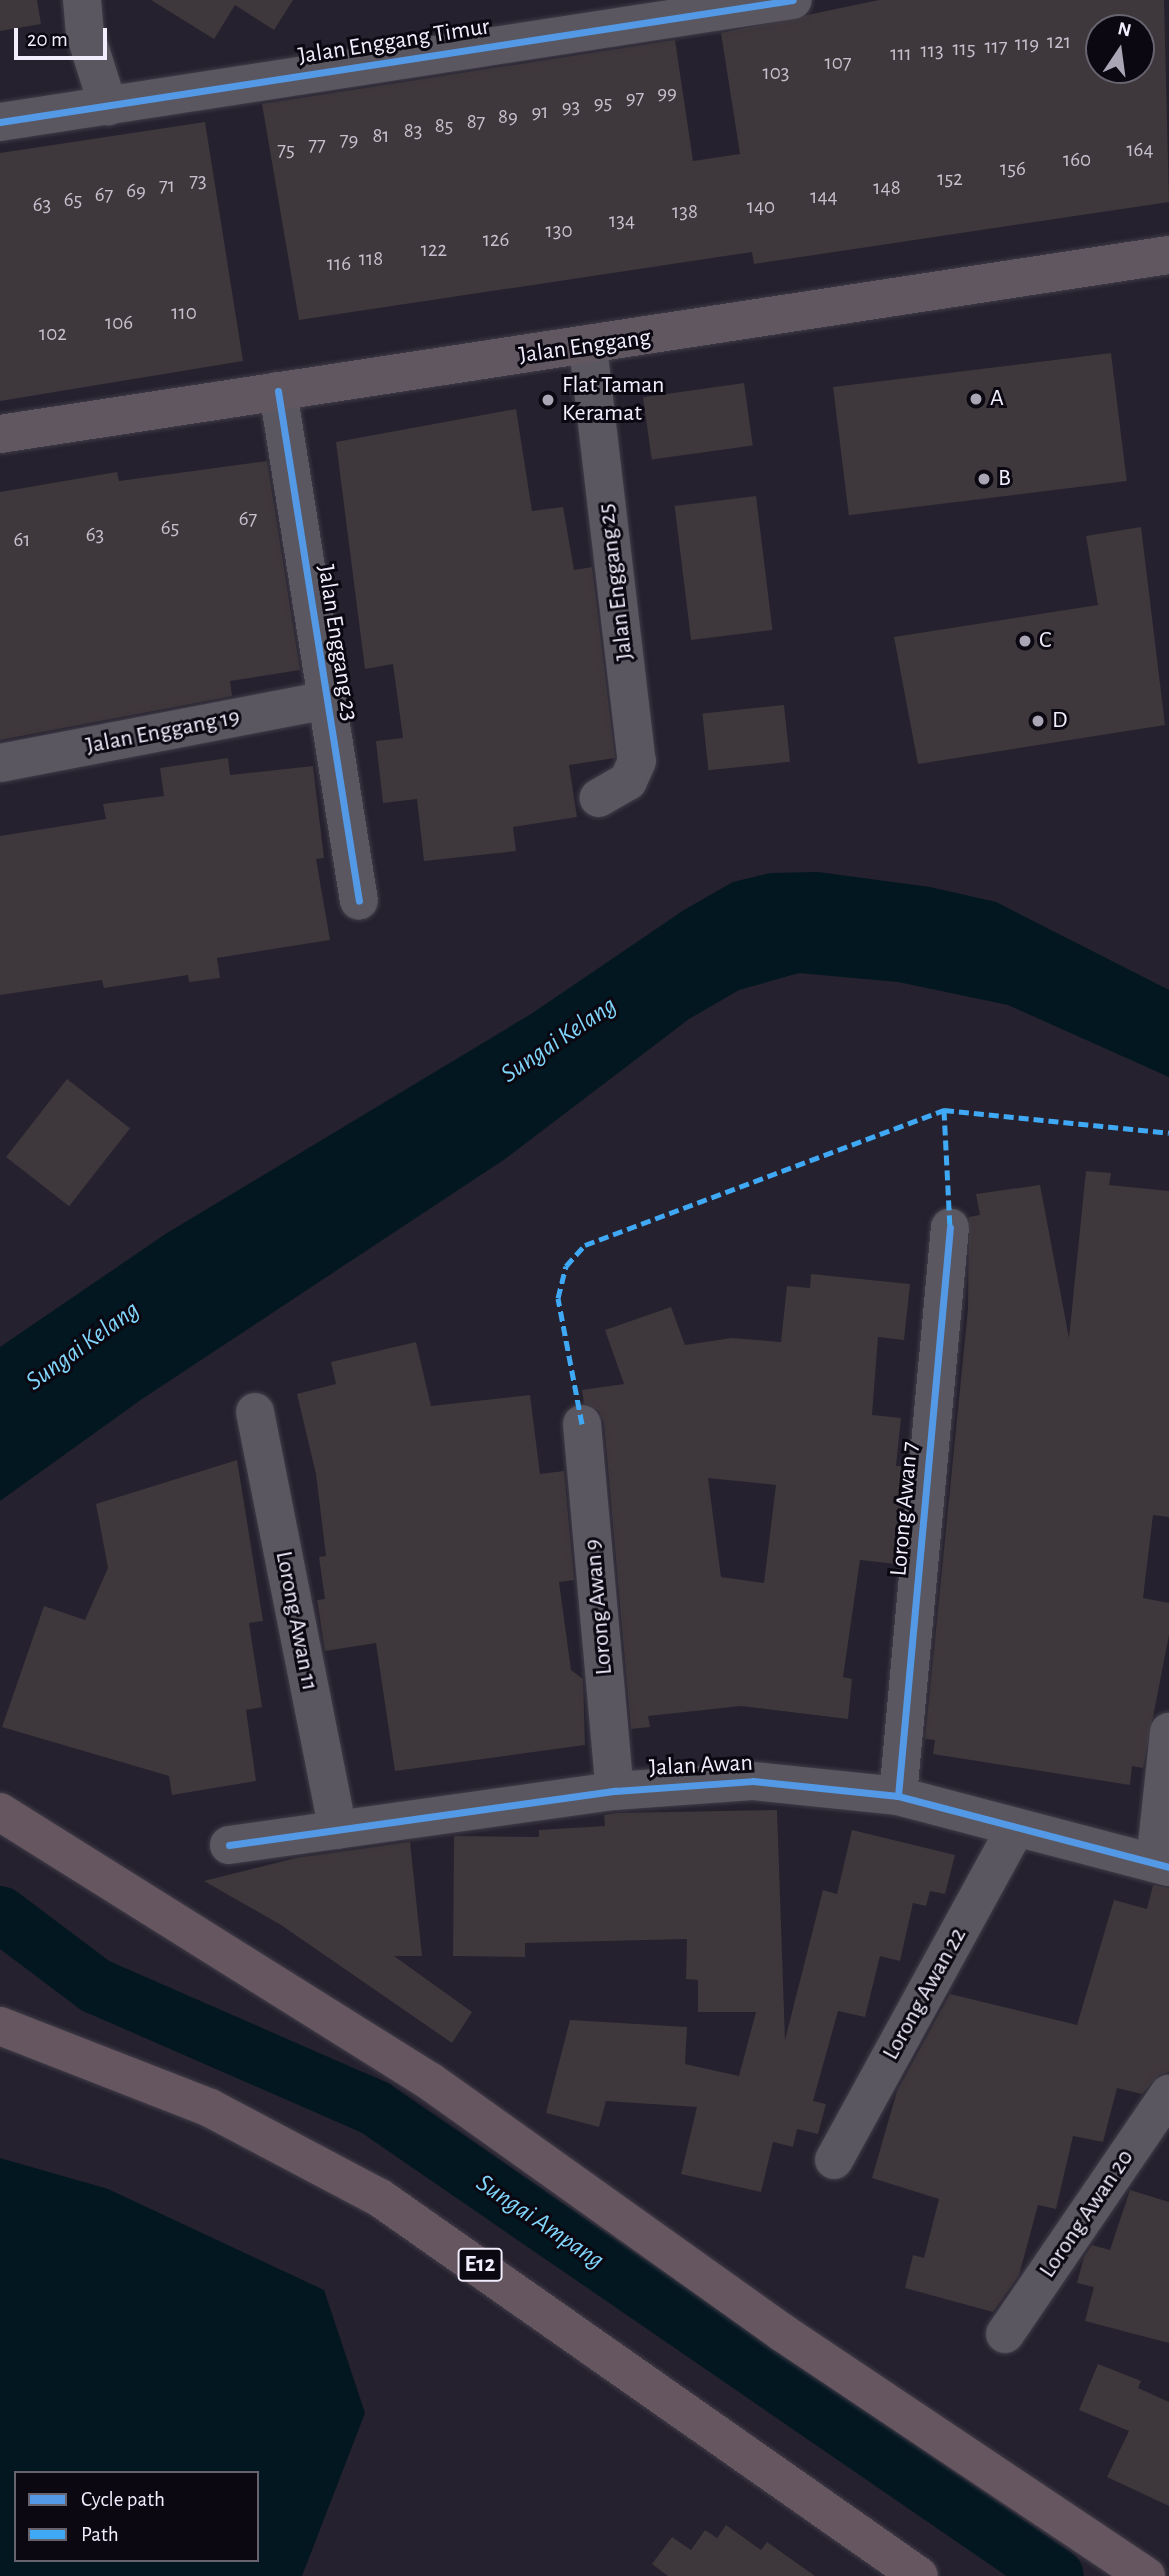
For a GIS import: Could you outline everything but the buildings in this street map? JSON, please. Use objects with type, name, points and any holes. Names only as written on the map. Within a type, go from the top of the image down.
[{"type":"highway","points":[[0,1812],[431,2082],[783,2333],[1146,2576]]},
{"type":"highway","name":"E12","points":[[0,2026],[210,2108],[380,2198],[919,2576]]},
{"type":"main road","name":"Jalan Enggang","points":[[0,435],[278,391],[588,347],[1169,255]]},
{"type":"street","points":[[82,0],[85,33],[108,106]]},
{"type":"street","name":"Jalan Enggang Timur","points":[[0,122],[687,8],[793,0]]},
{"type":"street","name":"Jalan Enggang 25","points":[[588,347],[636,761],[628,781],[598,798]]},
{"type":"street","name":"Jalan Enggang 23","points":[[278,391],[359,901]]},
{"type":"street","name":"Jalan Enggang 19","points":[[0,763],[327,700]]},
{"type":"street","name":"Lorong Awan 7","points":[[898,1796],[950,1227]]},
{"type":"street","name":"Lorong Awan 11","points":[[255,1412],[338,1830]]},
{"type":"street","name":"Lorong Awan 9","points":[[582,1424],[615,1791]]},
{"type":"street","points":[[1162,1865],[1169,1732]]},
{"type":"street","name":"Jalan Awan","points":[[229,1845],[615,1791],[753,1781],[898,1796],[1162,1865]]},
{"type":"street","name":"Lorong Awan 22","points":[[834,2160],[1016,1828]]},
{"type":"street","name":"Lorong Awan 20","points":[[1005,2334],[1169,2094]]},
{"type":"water","name":"Sungai Kelang","points":[[818,872],[930,887],[996,902],[1169,990],[1169,1077],[1008,1005],[898,982],[799,973],[739,990],[689,1019],[505,1159],[142,1399],[0,1501],[0,1347],[167,1233],[531,1014],[684,910],[733,882],[770,873]]},
{"type":"water","points":[[0,2158],[108,2189],[324,2290],[365,2413],[302,2576],[0,2576]]},
{"type":"waterway","name":"Sungai Ampang","points":[[0,1914],[96,1986],[375,2108],[1056,2576]]},
{"type":"marked path","points":[[944,1110],[950,1227]]},
{"type":"marked path","points":[[582,1424],[558,1298],[566,1266],[585,1245],[944,1110],[1169,1133]]},
{"type":"cycle path","points":[[0,122],[793,0]]},
{"type":"cycle path","points":[[278,391],[359,901]]},
{"type":"cycle path","points":[[898,1796],[950,1227]]},
{"type":"cycle path","points":[[229,1845],[615,1791],[753,1781],[898,1796],[1169,1867]]},
{"type":"place","name":"A","points":[[976,399]]},
{"type":"place","name":"Flat Taman Keramat","points":[[548,400]]},
{"type":"place","name":"B","points":[[984,479]]},
{"type":"place","name":"C","points":[[1025,641]]},
{"type":"place","name":"D","points":[[1038,721]]}]
